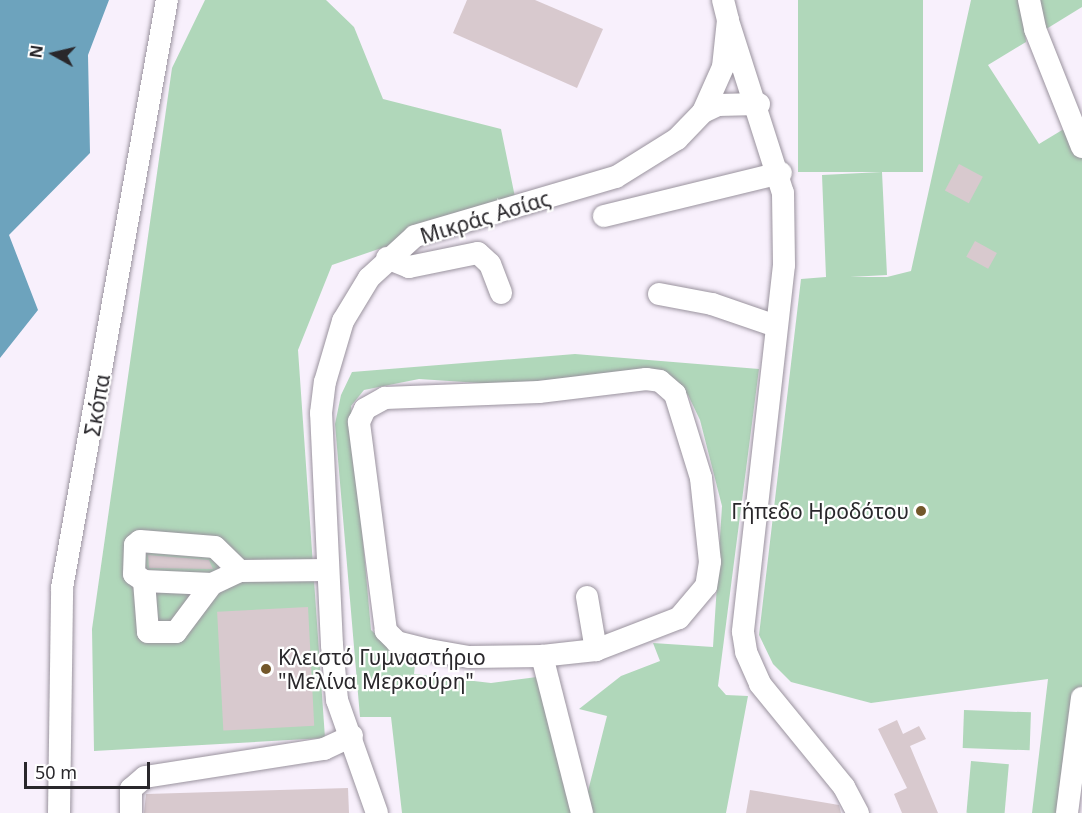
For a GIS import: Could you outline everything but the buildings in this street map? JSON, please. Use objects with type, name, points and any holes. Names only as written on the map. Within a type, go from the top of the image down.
[{"type":"street","name":"Σκόπα","points":[[59,813],[62,588],[167,0]]},
{"type":"street","points":[[1029,0],[1035,29],[1082,147]]},
{"type":"street","points":[[725,10],[781,173],[784,265],[743,632],[746,652],[760,684],[844,787],[858,813]]},
{"type":"street","name":"Μικράς Ασίας","points":[[377,813],[352,736],[337,700],[327,570],[321,413],[325,382],[343,321],[387,258],[433,229],[604,181],[636,167],[677,139],[703,112],[723,67],[725,10]]},
{"type":"street","points":[[703,112],[718,105],[759,104]]},
{"type":"street","points":[[604,216],[781,173]]},
{"type":"street","points":[[387,258],[409,267],[470,253],[483,255],[501,293]]},
{"type":"street","points":[[659,294],[712,304],[776,326]]},
{"type":"street","points":[[646,379],[669,385],[701,478],[710,562],[706,586],[684,614],[663,628],[596,650],[542,656],[469,657],[397,642],[386,631],[359,422],[374,401],[539,392],[646,379]]},
{"type":"street","points":[[213,584],[144,581],[134,574],[135,545],[140,541],[215,547],[240,571]]},
{"type":"street","points":[[144,581],[148,632],[176,632],[213,584],[240,571],[327,570]]},
{"type":"street","points":[[587,597],[596,650]]},
{"type":"street","points":[[542,656],[582,813]]},
{"type":"street","points":[[1067,813],[1082,698]]},
{"type":"street","points":[[131,813],[131,789],[145,777],[324,749],[352,736]]},
{"type":"green space","points":[[205,0],[326,0],[354,27],[383,99],[501,129],[516,202],[332,265],[298,350],[325,738],[94,751],[92,629],[172,68]]},
{"type":"green space","points":[[798,0],[923,0],[923,172],[798,172]]},
{"type":"green space","name":"Γήπεδο Ηροδότου","points":[[971,0],[1022,0],[1026,42],[988,65],[1039,144],[1082,118],[1082,731],[1059,813],[1032,813],[1048,679],[871,703],[791,682],[773,664],[759,635],[801,279],[826,277],[822,175],[882,172],[887,275],[850,277],[887,277],[911,271]]},
{"type":"green space","points":[[1035,0],[1082,0],[1082,7],[1043,31]]},
{"type":"green space","points":[[575,354],[759,369],[718,686],[726,695],[748,696],[726,813],[587,813],[585,803],[607,716],[579,709],[621,676],[660,661],[653,643],[713,647],[722,506],[700,420],[688,395],[669,378],[620,375],[495,384],[419,379],[364,390],[351,406],[371,630],[388,645],[416,654],[414,674],[491,683],[537,677],[572,813],[402,813],[391,717],[360,717],[335,424],[341,395],[352,372]]},
{"type":"green space","points":[[964,710],[1031,712],[1030,750],[963,748]]},
{"type":"green space","points":[[971,761],[1009,764],[1005,813],[966,813]]},
{"type":"water","points":[[0,0],[109,0],[88,55],[90,153],[9,235],[38,310],[0,358]]},
{"type":"place","name":"Γήπεδο Ηροδότου","points":[[921,511]]},
{"type":"place","name":"Κλειστό Γυμναστήριο \"Μελίνα Μερκούρη\"","points":[[266,669]]}]
